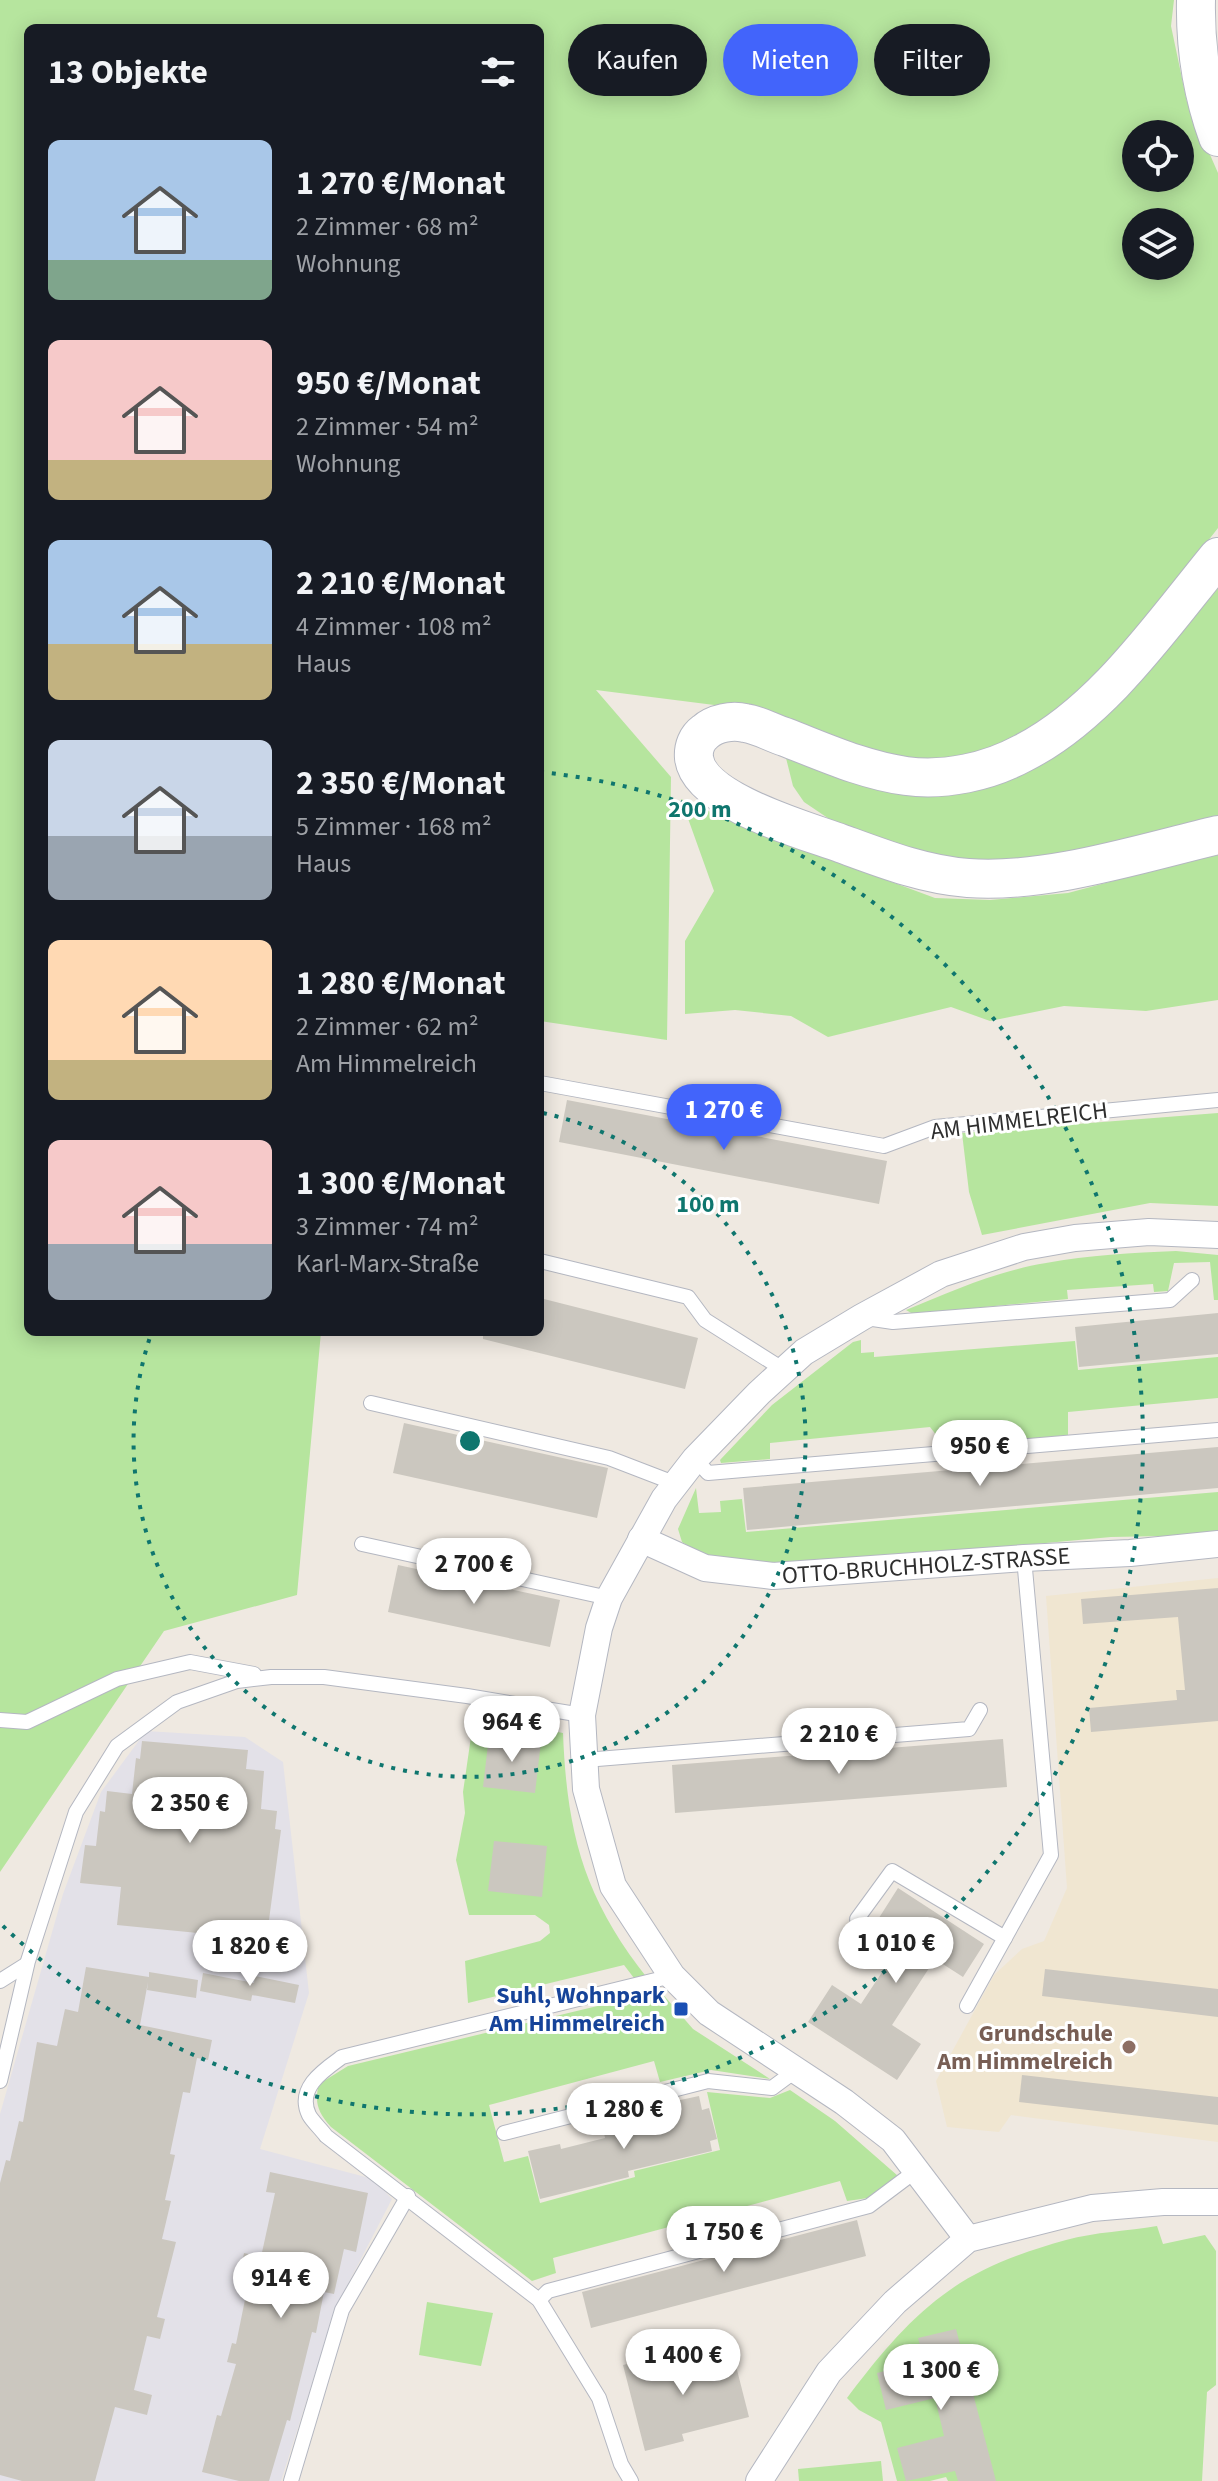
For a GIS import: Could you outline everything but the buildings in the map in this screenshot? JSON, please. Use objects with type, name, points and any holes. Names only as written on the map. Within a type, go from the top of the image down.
[{"type":"main road","points":[[1196,0],[1195,32],[1200,67],[1218,137]]},
{"type":"main road","points":[[1218,557],[1107,688],[1081,712],[1033,747],[994,765],[965,774],[908,776],[851,763],[744,722],[713,726],[697,741],[694,753],[695,765],[705,781],[732,800],[894,862],[942,874],[982,879],[1037,875],[1218,835]]},
{"type":"street","points":[[968,2239],[893,2140],[844,2102],[709,2013],[672,1976],[613,1886],[586,1789],[582,1715],[599,1628],[609,1598],[674,1483],[804,1352],[941,1274],[1024,1247],[1075,1238],[1149,1232],[1218,1235]]},
{"type":"street","name":"OTTO-BRUCHHOLZ-STRASSE","points":[[641,1539],[705,1568],[773,1576],[1130,1553],[1218,1544]]},
{"type":"street","points":[[759,2481],[829,2372],[895,2302],[968,2239],[1092,2208],[1163,2202],[1218,2202]]},
{"type":"lane","name":"AM HIMMELREICH","points":[[544,1084],[884,1146],[935,1127],[1218,1100]]},
{"type":"lane","points":[[544,1262],[688,1297],[705,1320],[784,1370]]},
{"type":"lane","points":[[862,1317],[893,1322],[1170,1300],[1192,1280]]},
{"type":"lane","points":[[371,1403],[609,1458],[674,1483]]},
{"type":"lane","points":[[695,1459],[708,1473],[1218,1430]]},
{"type":"lane","points":[[362,1544],[609,1598]]},
{"type":"lane","points":[[967,2006],[1051,1855],[1024,1558]]},
{"type":"lane","points":[[0,1720],[27,1722],[117,1679],[190,1662],[271,1677]]},
{"type":"lane","points":[[0,2081],[27,1964],[76,1812],[117,1746],[177,1702],[237,1681],[271,1677],[324,1677],[582,1715]]},
{"type":"lane","points":[[585,1760],[969,1729],[980,1710]]},
{"type":"lane","points":[[857,1919],[892,1871],[1005,1938]]},
{"type":"lane","points":[[0,1981],[27,1964]]},
{"type":"lane","points":[[631,2481],[621,2464],[599,2398],[539,2300],[408,2196],[326,2136],[308,2113],[307,2095],[314,2077],[342,2057],[672,1976]]},
{"type":"lane","points":[[504,2133],[708,2081],[772,2088],[795,2071]]},
{"type":"lane","points":[[539,2300],[548,2291],[869,2206],[917,2170]]},
{"type":"lane","points":[[291,2481],[342,2310],[408,2196]]},
{"type":"shaded area","points":[[1218,1578],[1218,2142],[1011,2115],[999,2132],[947,2127],[936,2081],[994,1975],[1022,1949],[1044,1941],[1067,1888],[1046,1596]]},
{"type":"shaded area","points":[[146,1731],[245,1737],[283,1762],[309,1993],[260,2149],[373,2179],[392,2199],[337,2305],[281,2481],[0,2481],[0,2114],[63,1894],[101,1792]]},
{"type":"green space","points":[[0,0],[1174,0],[1171,26],[1187,102],[1218,173],[1218,528],[1121,652],[1096,679],[1018,742],[962,760],[887,757],[730,707],[596,690],[671,777],[667,1040],[544,1022],[544,24],[24,24],[24,1336],[321,1336],[297,1595],[164,1631],[0,1872]]},
{"type":"green space","points":[[1218,583],[1218,820],[1067,854],[991,863],[938,859],[853,835],[804,802],[793,786],[785,754],[967,790]]},
{"type":"green space","points":[[681,799],[752,830],[935,898],[990,900],[1068,893],[1218,853],[1218,1000],[1146,1011],[1064,1006],[990,1021],[951,1007],[828,1037],[791,1016],[735,1010],[685,1014],[685,941],[714,891]]},
{"type":"green space","points":[[1218,1113],[1218,1206],[1150,1203],[982,1235],[969,1192],[962,1133]]},
{"type":"green space","points":[[1176,1251],[1218,1255],[1218,1300],[1214,1300],[1210,1262],[1174,1263],[1168,1291],[1154,1292],[1153,1284],[1067,1290],[1068,1299],[913,1314],[906,1310],[975,1282],[1028,1267],[1094,1256]]},
{"type":"green space","points":[[861,1340],[861,1353],[874,1352],[874,1357],[1075,1341],[1078,1370],[1218,1357],[1218,1398],[1068,1412],[1068,1436],[944,1445],[930,1427],[770,1443],[770,1459],[721,1463],[720,1460],[772,1405],[853,1342]]},
{"type":"green space","points":[[696,1488],[699,1513],[721,1512],[720,1501],[742,1499],[746,1532],[1218,1492],[1218,1535],[1111,1537],[781,1567],[718,1559],[697,1552],[682,1542],[678,1529]]},
{"type":"green space","points":[[474,1716],[563,1733],[569,1803],[583,1864],[608,1921],[648,1979],[637,1982],[624,1965],[468,2003],[465,1961],[540,1941],[550,1933],[549,1925],[535,1915],[469,1915],[456,1860],[465,1813],[463,1792]]},
{"type":"green space","points":[[660,1991],[693,2029],[770,2079],[711,2070],[660,2082],[654,2061],[489,2105],[504,2162],[528,2156],[540,2203],[635,2177],[634,2171],[720,2150],[707,2092],[770,2098],[790,2090],[835,2121],[898,2176],[875,2197],[847,2201],[840,2181],[553,2258],[556,2273],[532,2281],[331,2127],[318,2107],[319,2084],[348,2066]]},
{"type":"green space","points":[[1157,2226],[1163,2244],[1205,2235],[1216,2251],[1216,2385],[1207,2392],[1202,2481],[948,2481],[946,2477],[930,2481],[897,2481],[881,2422],[859,2410],[847,2398],[903,2330],[957,2285],[1017,2256],[1077,2237]]},
{"type":"green space","points":[[427,2302],[493,2313],[481,2366],[419,2355]]},
{"type":"green space","points":[[881,2461],[883,2481],[799,2481],[798,2469]]},
{"type":"place","name":"Suhl, Wohnpark Am Himmelreich","points":[[681,2009]]},
{"type":"place","name":"Grundschule Am Himmelreich","points":[[1129,2047]]}]
